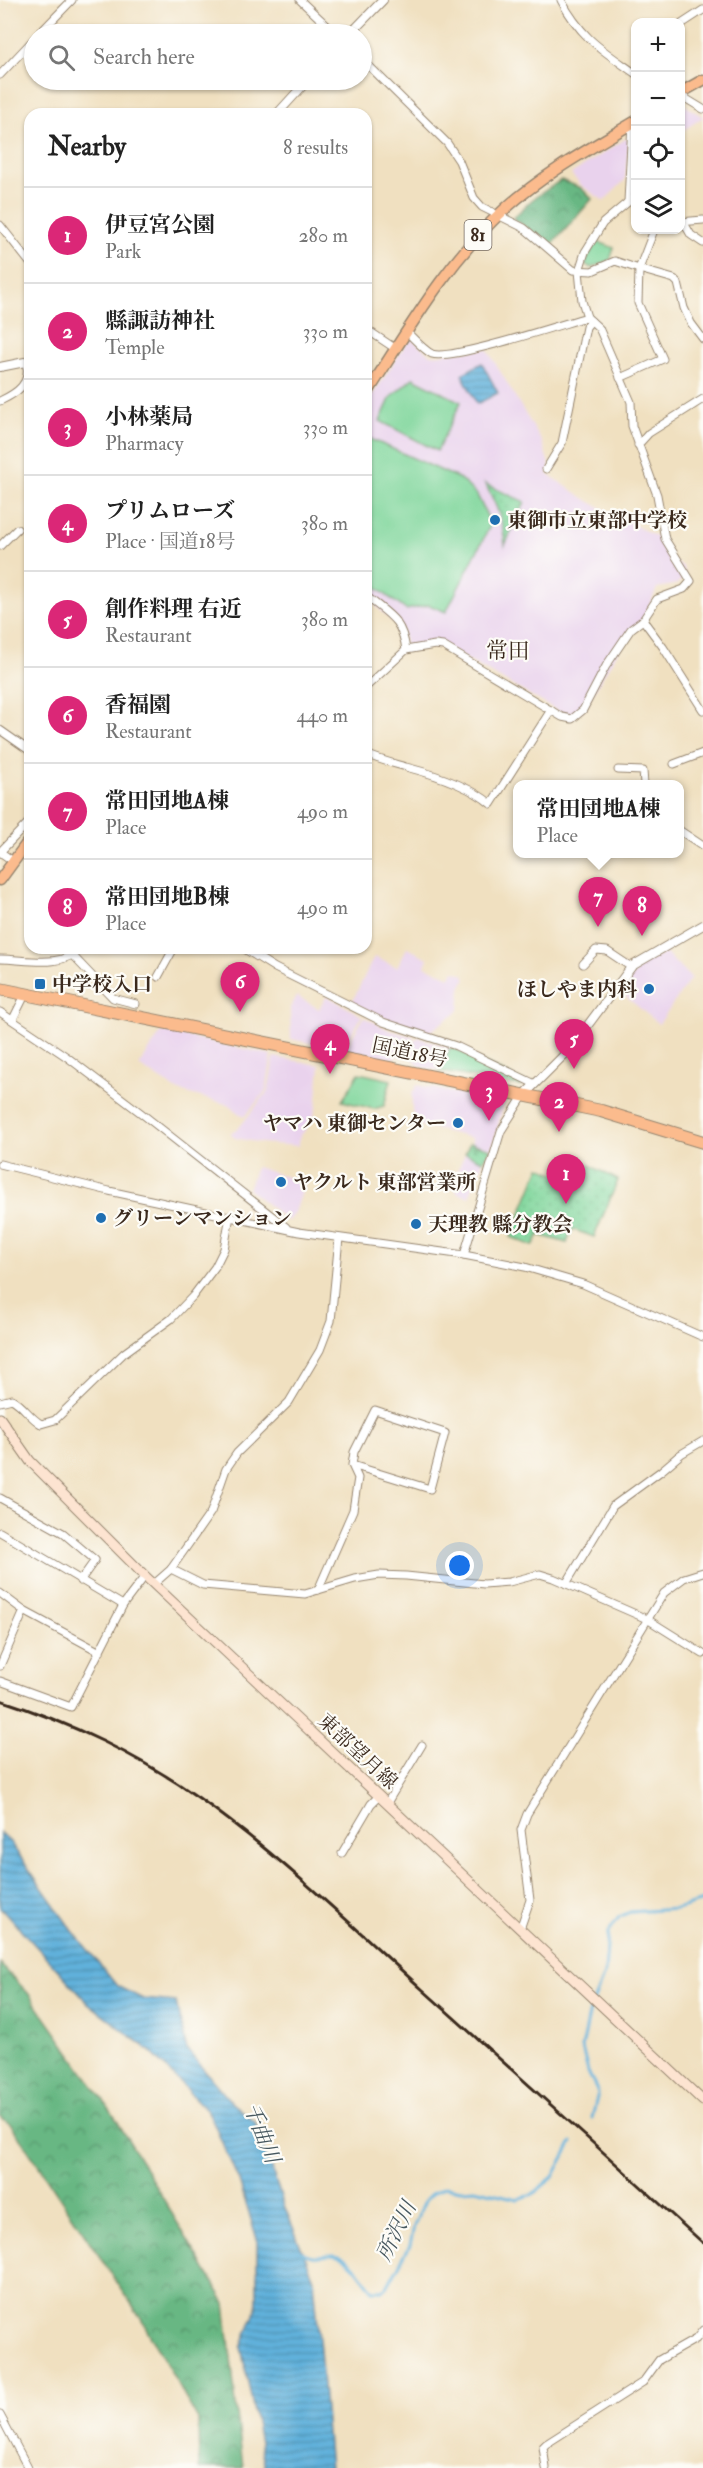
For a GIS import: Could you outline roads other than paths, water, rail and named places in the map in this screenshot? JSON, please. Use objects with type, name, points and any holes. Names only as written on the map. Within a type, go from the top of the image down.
[{"type":"highway","name":"国道18号","points":[[0,989],[524,1095],[601,1112],[703,1142]]},
{"type":"main road","points":[[685,91],[703,80]]},
{"type":"main road","name":"81","points":[[372,386],[460,256],[498,215],[557,170],[631,124]]},
{"type":"main road","points":[[0,880],[24,847]]},
{"type":"main road","name":"東部望月線","points":[[0,1418],[30,1461],[145,1576],[703,2101]]},
{"type":"street","points":[[49,24],[72,0]]},
{"type":"street","points":[[300,0],[325,24]]},
{"type":"street","points":[[360,24],[383,0]]},
{"type":"street","points":[[561,0],[574,23],[590,42],[633,72]]},
{"type":"street","points":[[685,22],[703,10]]},
{"type":"street","points":[[0,75],[24,50]]},
{"type":"street","points":[[372,69],[447,143],[459,161],[474,198],[482,207],[532,234],[573,270],[592,271],[615,261],[674,279],[678,283],[684,308],[691,323],[703,339]]},
{"type":"street","points":[[282,108],[299,90]]},
{"type":"street","points":[[685,97],[703,109]]},
{"type":"street","points":[[372,681],[406,650],[435,645],[443,646],[562,717],[572,719],[583,710],[606,666],[631,629],[642,620],[657,599],[684,588],[691,581],[665,538],[657,495],[632,426],[631,402],[599,328],[589,319],[582,301],[579,271],[585,252],[603,223],[631,205]]},
{"type":"street","points":[[685,222],[703,220]]},
{"type":"street","points":[[0,225],[24,255]]},
{"type":"street","points":[[685,226],[691,235],[703,243]]},
{"type":"street","points":[[620,378],[663,359],[638,303],[639,268],[652,234]]},
{"type":"street","points":[[407,333],[433,354],[442,355],[471,350],[589,319]]},
{"type":"street","points":[[546,469],[562,442],[589,319]]},
{"type":"street","points":[[372,332],[396,349]]},
{"type":"street","points":[[0,367],[24,363]]},
{"type":"street","points":[[0,401],[13,395],[24,383]]},
{"type":"street","points":[[638,445],[649,433],[703,399]]},
{"type":"street","points":[[0,546],[17,529]]},
{"type":"street","points":[[372,601],[395,619],[404,632],[406,650]]},
{"type":"street","points":[[642,620],[663,647],[703,710]]},
{"type":"street","points":[[372,757],[429,773],[480,795],[491,804],[551,710]]},
{"type":"street","points":[[0,730],[24,747]]},
{"type":"street","points":[[674,764],[703,753]]},
{"type":"street","points":[[618,770],[644,771],[645,780]]},
{"type":"street","points":[[13,861],[0,852],[24,827]]},
{"type":"street","points":[[684,833],[703,846]]},
{"type":"street","points":[[465,1255],[501,1131],[524,1095],[570,1049],[631,966],[662,946],[703,925]]},
{"type":"street","points":[[583,964],[596,950],[607,951],[631,966]]},
{"type":"street","points":[[158,977],[171,954]]},
{"type":"street","points":[[253,954],[309,986],[383,1022],[456,1046],[535,1084]]},
{"type":"street","points":[[0,959],[55,962],[74,956],[113,998],[136,1004]]},
{"type":"street","points":[[13,1019],[25,994]]},
{"type":"street","points":[[0,1012],[13,1019],[141,1113],[288,1228]]},
{"type":"street","points":[[0,1164],[119,1193],[339,1239],[465,1255],[525,1267],[583,1284],[703,1337]]},
{"type":"street","points":[[0,1402],[12,1399],[22,1405],[30,1418],[41,1424],[55,1420],[124,1353],[171,1319],[192,1296],[215,1267],[224,1249],[230,1216]]},
{"type":"street","points":[[154,1584],[171,1569],[211,1512],[226,1469],[237,1453],[289,1402],[321,1350],[331,1321],[339,1239]]},
{"type":"street","points":[[318,1590],[353,1510],[358,1478],[352,1465],[354,1452],[375,1410],[445,1433],[430,1489],[352,1465]]},
{"type":"street","points":[[566,1584],[613,1506],[681,1454],[703,1442]]},
{"type":"street","points":[[0,1498],[63,1533],[95,1560],[80,1581]]},
{"type":"street","points":[[0,1532],[123,1605]]},
{"type":"street","points":[[171,1569],[202,1585],[305,1594],[355,1579],[379,1575],[484,1584],[509,1582],[540,1574],[647,1619],[703,1654]]},
{"type":"street","points":[[520,1929],[530,1900],[521,1830],[527,1814],[664,1593],[674,1584],[703,1572]]},
{"type":"street","points":[[0,1682],[71,1707],[123,1605],[145,1576]]},
{"type":"street","points":[[0,1593],[24,1611],[100,1652]]},
{"type":"street","points":[[0,1666],[24,1611]]},
{"type":"street","points":[[387,1803],[422,1745]]},
{"type":"street","points":[[342,1853],[371,1804],[379,1796]]},
{"type":"street","points":[[546,2468],[543,2447],[546,2444],[643,2382],[659,2360],[696,2339],[703,2330]]},
{"type":"street","points":[[0,2415],[28,2468]]},
{"type":"water","points":[[482,363],[498,393],[477,404],[462,374]]},
{"type":"water","points":[[0,1833],[10,1842],[69,1926],[117,1986],[143,1999],[176,2002],[187,2050],[232,2103],[255,2122],[284,2205],[314,2279],[330,2468],[265,2468],[241,2347],[257,2307],[257,2239],[239,2181],[209,2113],[150,2051],[88,2003],[0,1907]]},
{"type":"waterway","name":"所沢川","points":[[592,2118],[598,2093],[588,2072],[582,2048],[590,2010],[605,1972],[608,1933],[619,1917],[630,1912],[676,1909],[703,1901]]},
{"type":"waterway","name":"所沢川","points":[[302,2252],[311,2256],[334,2255],[344,2258],[354,2266],[373,2290],[383,2290],[387,2287],[410,2245],[414,2226],[425,2200],[431,2194],[445,2187],[461,2190],[475,2189],[518,2199],[533,2194],[553,2177],[572,2142]]},
{"type":"railway","points":[[0,1700],[52,1719],[128,1754],[199,1798],[229,1820],[314,1891],[703,2243]]},
{"type":"place","name":"東御市立東部中学校","points":[[495,520]]},
{"type":"place","name":"常田団地A棟","points":[[598,927]]},
{"type":"place","name":"常田団地B棟","points":[[642,936]]},
{"type":"place","name":"中学校入口","points":[[40,984]]},
{"type":"place","name":"ほしやま内科","points":[[649,989]]},
{"type":"place","name":"香福園","points":[[240,1012]]},
{"type":"place","name":"創作料理 右近","points":[[574,1069]]},
{"type":"place","name":"プリムローズ","points":[[330,1074]]},
{"type":"place","name":"小林薬局","points":[[489,1121]]},
{"type":"place","name":"ヤマハ 東御センター","points":[[458,1123]]},
{"type":"place","name":"縣諏訪神社","points":[[559,1132]]},
{"type":"place","name":"ヤクルト 東部営業所","points":[[281,1182]]},
{"type":"place","name":"伊豆宮公園","points":[[566,1204]]},
{"type":"place","name":"グリーンマンション","points":[[101,1218]]},
{"type":"place","name":"天理教 縣分教会","points":[[416,1224]]},
{"type":"district","name":"常田","points":[[508,650]]},
{"type":"water label","name":"千曲川","points":[[262,2133]]}]
